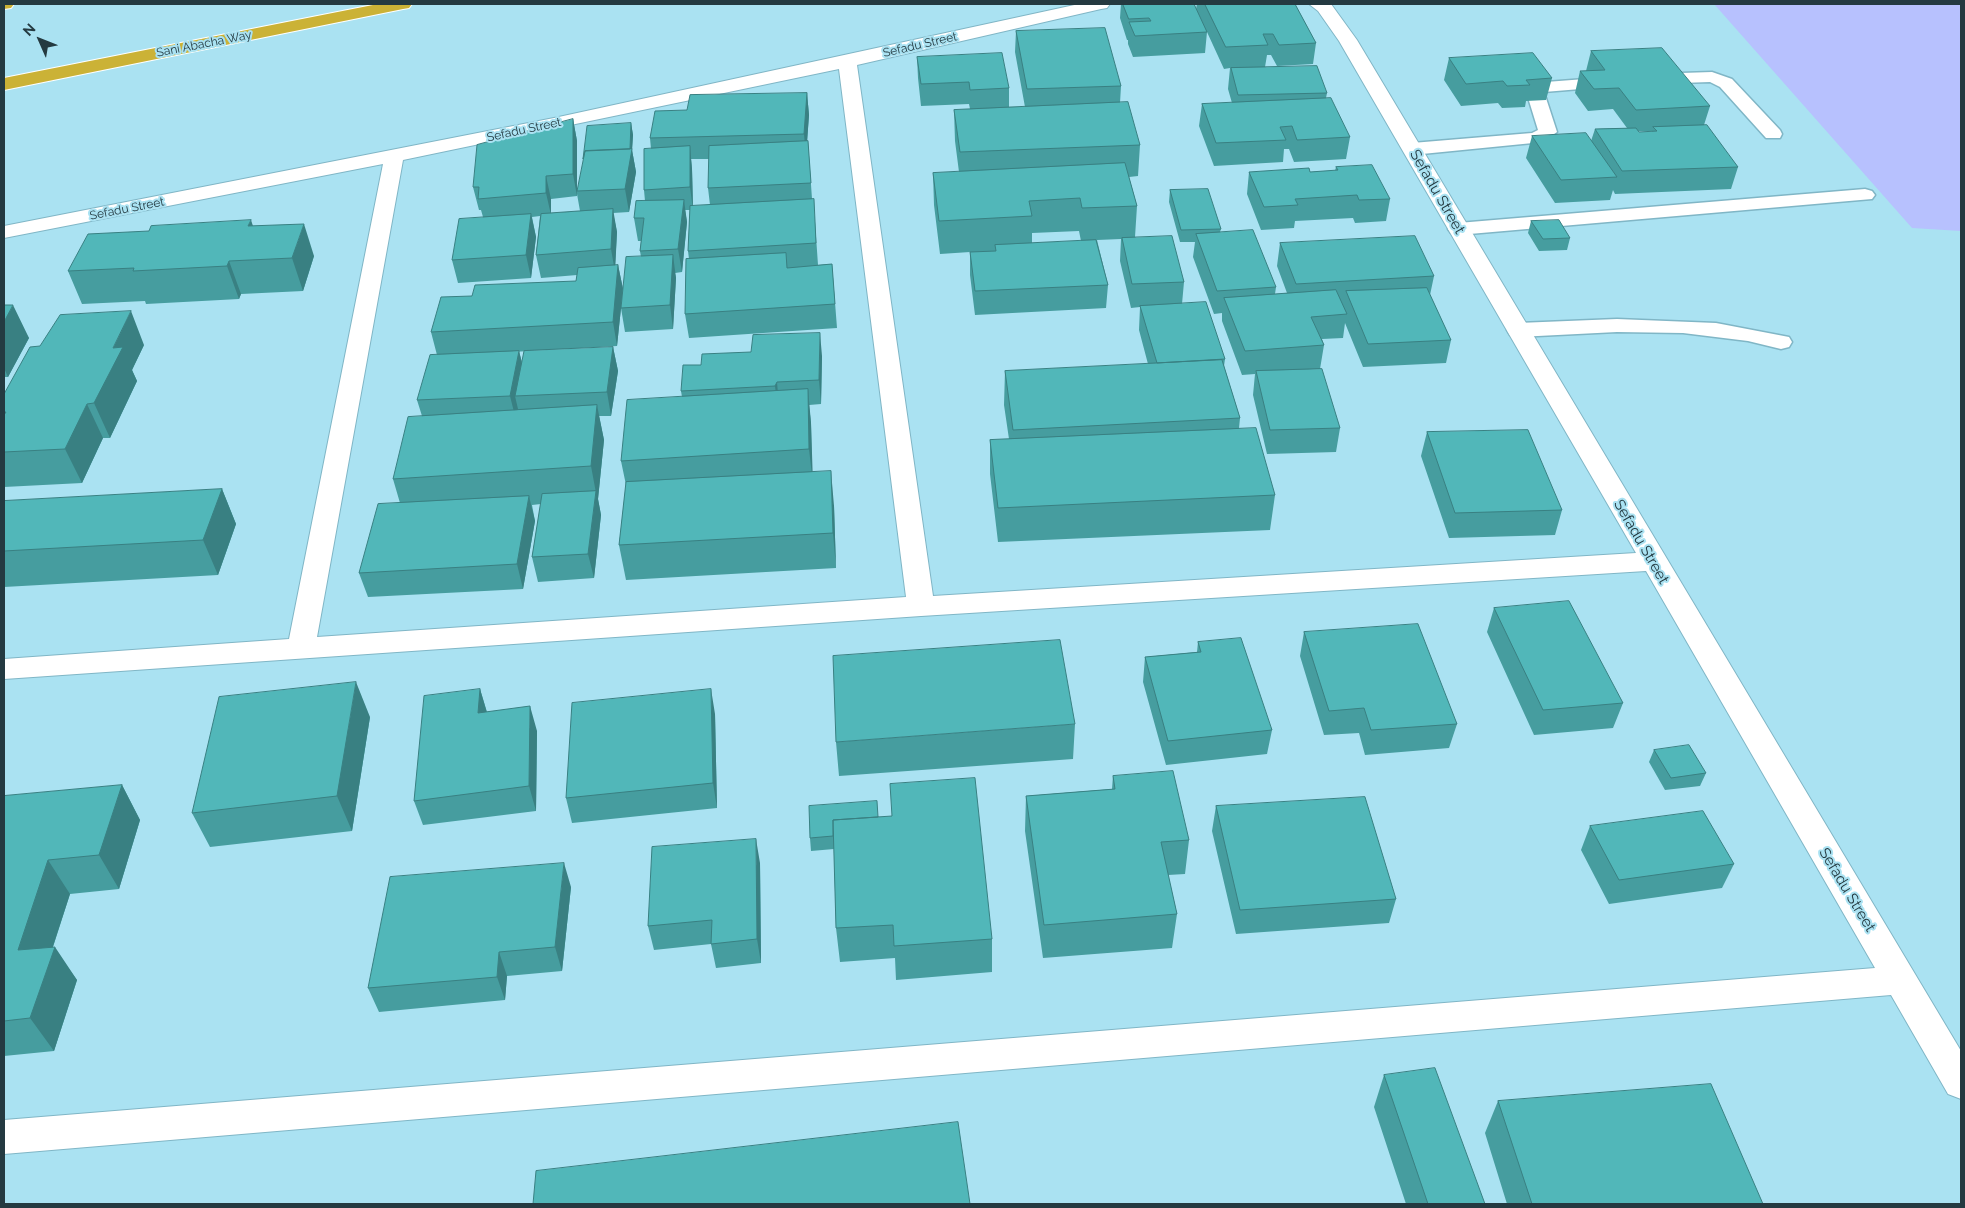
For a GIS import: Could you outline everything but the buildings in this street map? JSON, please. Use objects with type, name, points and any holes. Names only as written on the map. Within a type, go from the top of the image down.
[{"type":"highway","name":"Sani Abacha Way","points":[[4,84],[403,4]]},
{"type":"street","name":"Sefadu Street","points":[[4,232],[394,157],[847,62],[1101,4]]},
{"type":"street","name":"Sefadu Street","points":[[1318,4],[1324,7],[1348,40],[1653,562],[1961,1083]]},
{"type":"street","points":[[847,62],[921,606]]},
{"type":"street","points":[[301,650],[394,157]]},
{"type":"street","points":[[4,669],[921,606],[1653,562]]},
{"type":"street","points":[[4,1137],[1900,980]]},
{"type":"lane","points":[[1412,149],[1536,138],[1548,132],[1535,92],[1539,87],[1699,76],[1712,77],[1726,83],[1773,134]]},
{"type":"lane","points":[[1458,229],[1865,195]]},
{"type":"lane","points":[[1518,330],[1653,324],[1752,334],[1781,342]]},
{"type":"shaded area","points":[[1714,4],[1961,4],[1961,231],[1912,228]]}]
